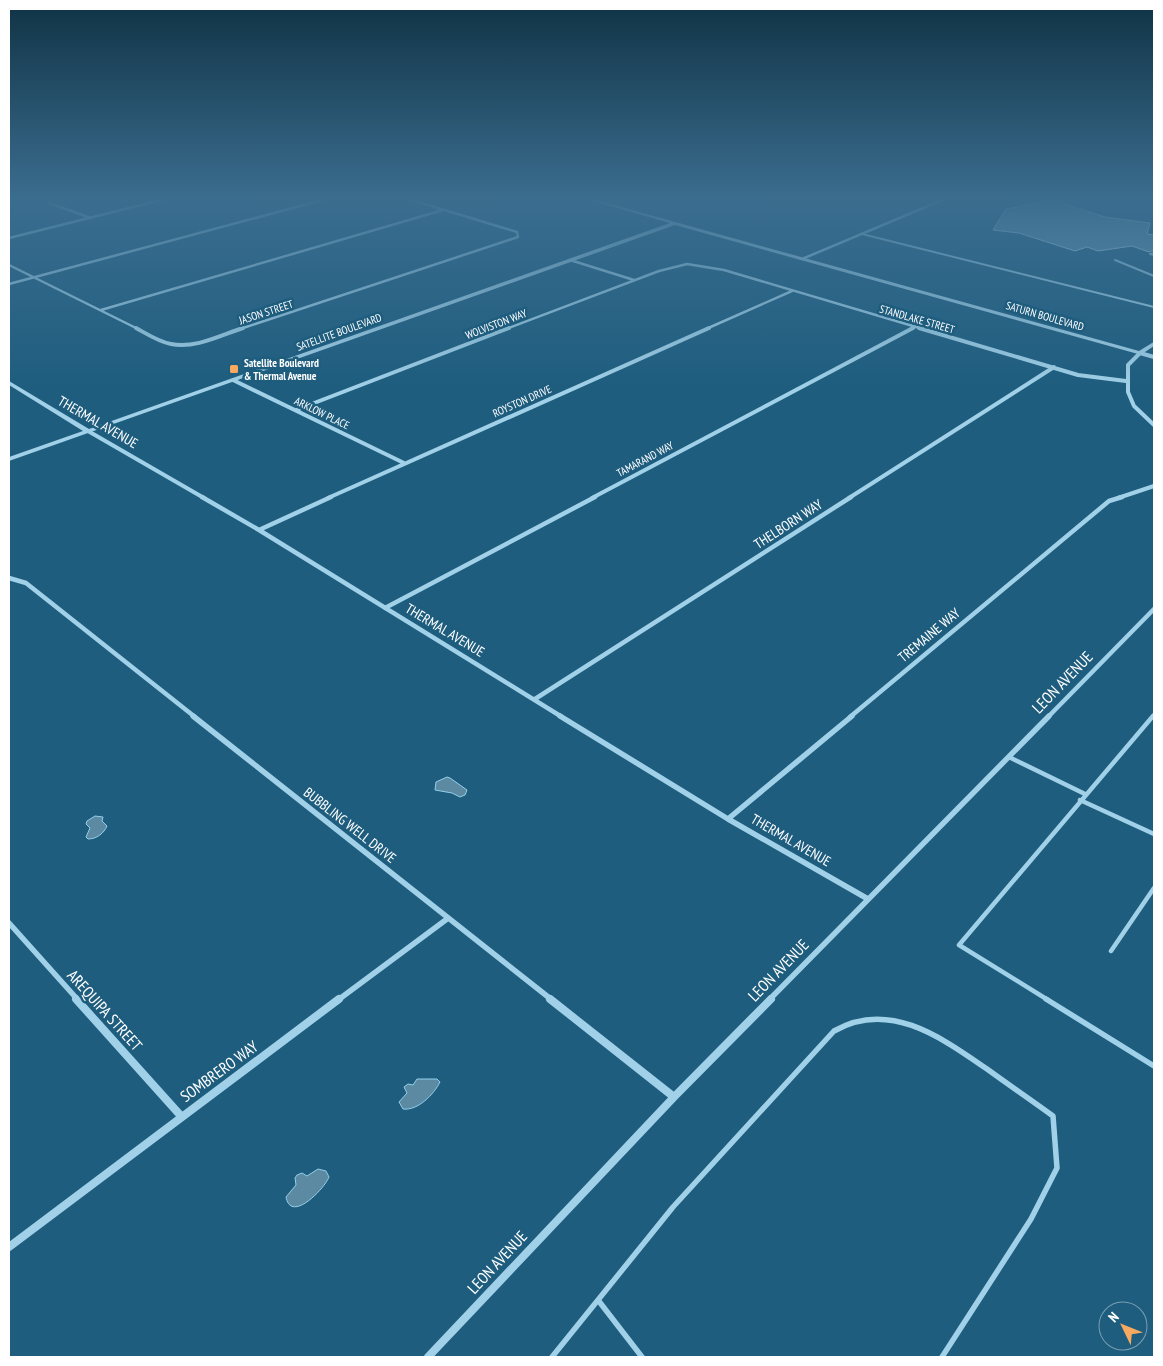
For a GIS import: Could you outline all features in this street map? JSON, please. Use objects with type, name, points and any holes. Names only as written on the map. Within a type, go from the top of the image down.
[{"type":"street","points":[[9,284],[90,262]]},
{"type":"street","points":[[9,265],[100,310],[266,262]]},
{"type":"street","name":"JASON STREET","points":[[100,310],[170,344],[178,346],[203,342],[444,262]]},
{"type":"street","name":"SATELLITE BOULEVARD","points":[[9,459],[565,262]]},
{"type":"street","points":[[576,262],[634,280]]},
{"type":"street","name":"SATURN BOULEVARD","points":[[812,262],[1154,357]]},
{"type":"street","name":"WOLVISTON WAY","points":[[296,410],[678,264],[704,264]]},
{"type":"street","name":"STANDLAKE STREET","points":[[704,264],[1078,375],[1126,381]]},
{"type":"street","name":"ROYSTON DRIVE","points":[[260,530],[404,463],[792,291]]},
{"type":"street","name":"TAMARAND WAY","points":[[384,608],[915,327]]},
{"type":"street","points":[[1154,344],[1140,353],[1128,365],[1126,381],[1127,393],[1132,404],[1154,425]]},
{"type":"street","name":"THELBORN WAY","points":[[535,699],[1054,367]]},
{"type":"street","name":"ARKLOW PLACE","points":[[233,380],[404,463]]},
{"type":"street","name":"THERMAL AVENUE","points":[[9,383],[260,530],[728,819],[868,899]]},
{"type":"street","name":"TREMAINE WAY","points":[[728,819],[1109,501],[1154,486]]},
{"type":"street","name":"BUBBLING WELL DRIVE","points":[[9,578],[26,583],[447,919],[674,1097]]},
{"type":"street","name":"LEON AVENUE","points":[[428,1357],[674,1097],[1154,609]]},
{"type":"street","name":"SOMBRERO WAY","points":[[9,1247],[181,1116],[447,919]]},
{"type":"street","name":"AREQUIPA STREET","points":[[9,922],[181,1116]]},
{"type":"lane","points":[[973,262],[1154,307]]},
{"type":"lane","points":[[1119,262],[1154,276]]},
{"type":"lane","points":[[1154,714],[960,945],[1154,1066]]},
{"type":"lane","points":[[1009,757],[1085,794]]},
{"type":"lane","points":[[1080,800],[1154,834]]},
{"type":"lane","points":[[1111,951],[1154,888]]},
{"type":"lane","points":[[552,1357],[673,1207],[834,1031],[848,1023],[867,1019],[899,1021],[944,1039],[1053,1116],[1057,1168],[1031,1219],[942,1357]]},
{"type":"lane","points":[[598,1300],[642,1357]]},
{"type":"water","points":[[447,777],[467,790],[465,795],[460,797],[452,793],[435,790],[436,782]]},
{"type":"water","points":[[95,816],[103,817],[102,821],[107,826],[100,835],[88,839],[86,837],[90,828],[86,824],[87,821]]},
{"type":"water","points":[[417,1079],[437,1079],[440,1082],[425,1101],[409,1109],[403,1109],[399,1102],[407,1093],[404,1087],[408,1084],[413,1085]]},
{"type":"water","points":[[318,1169],[326,1171],[329,1177],[321,1189],[301,1205],[294,1207],[289,1204],[286,1197],[296,1185],[295,1178],[297,1175],[302,1173],[307,1176]]},
{"type":"place","name":"Satellite Boulevard & Thermal Avenue","points":[[234,369]]}]
